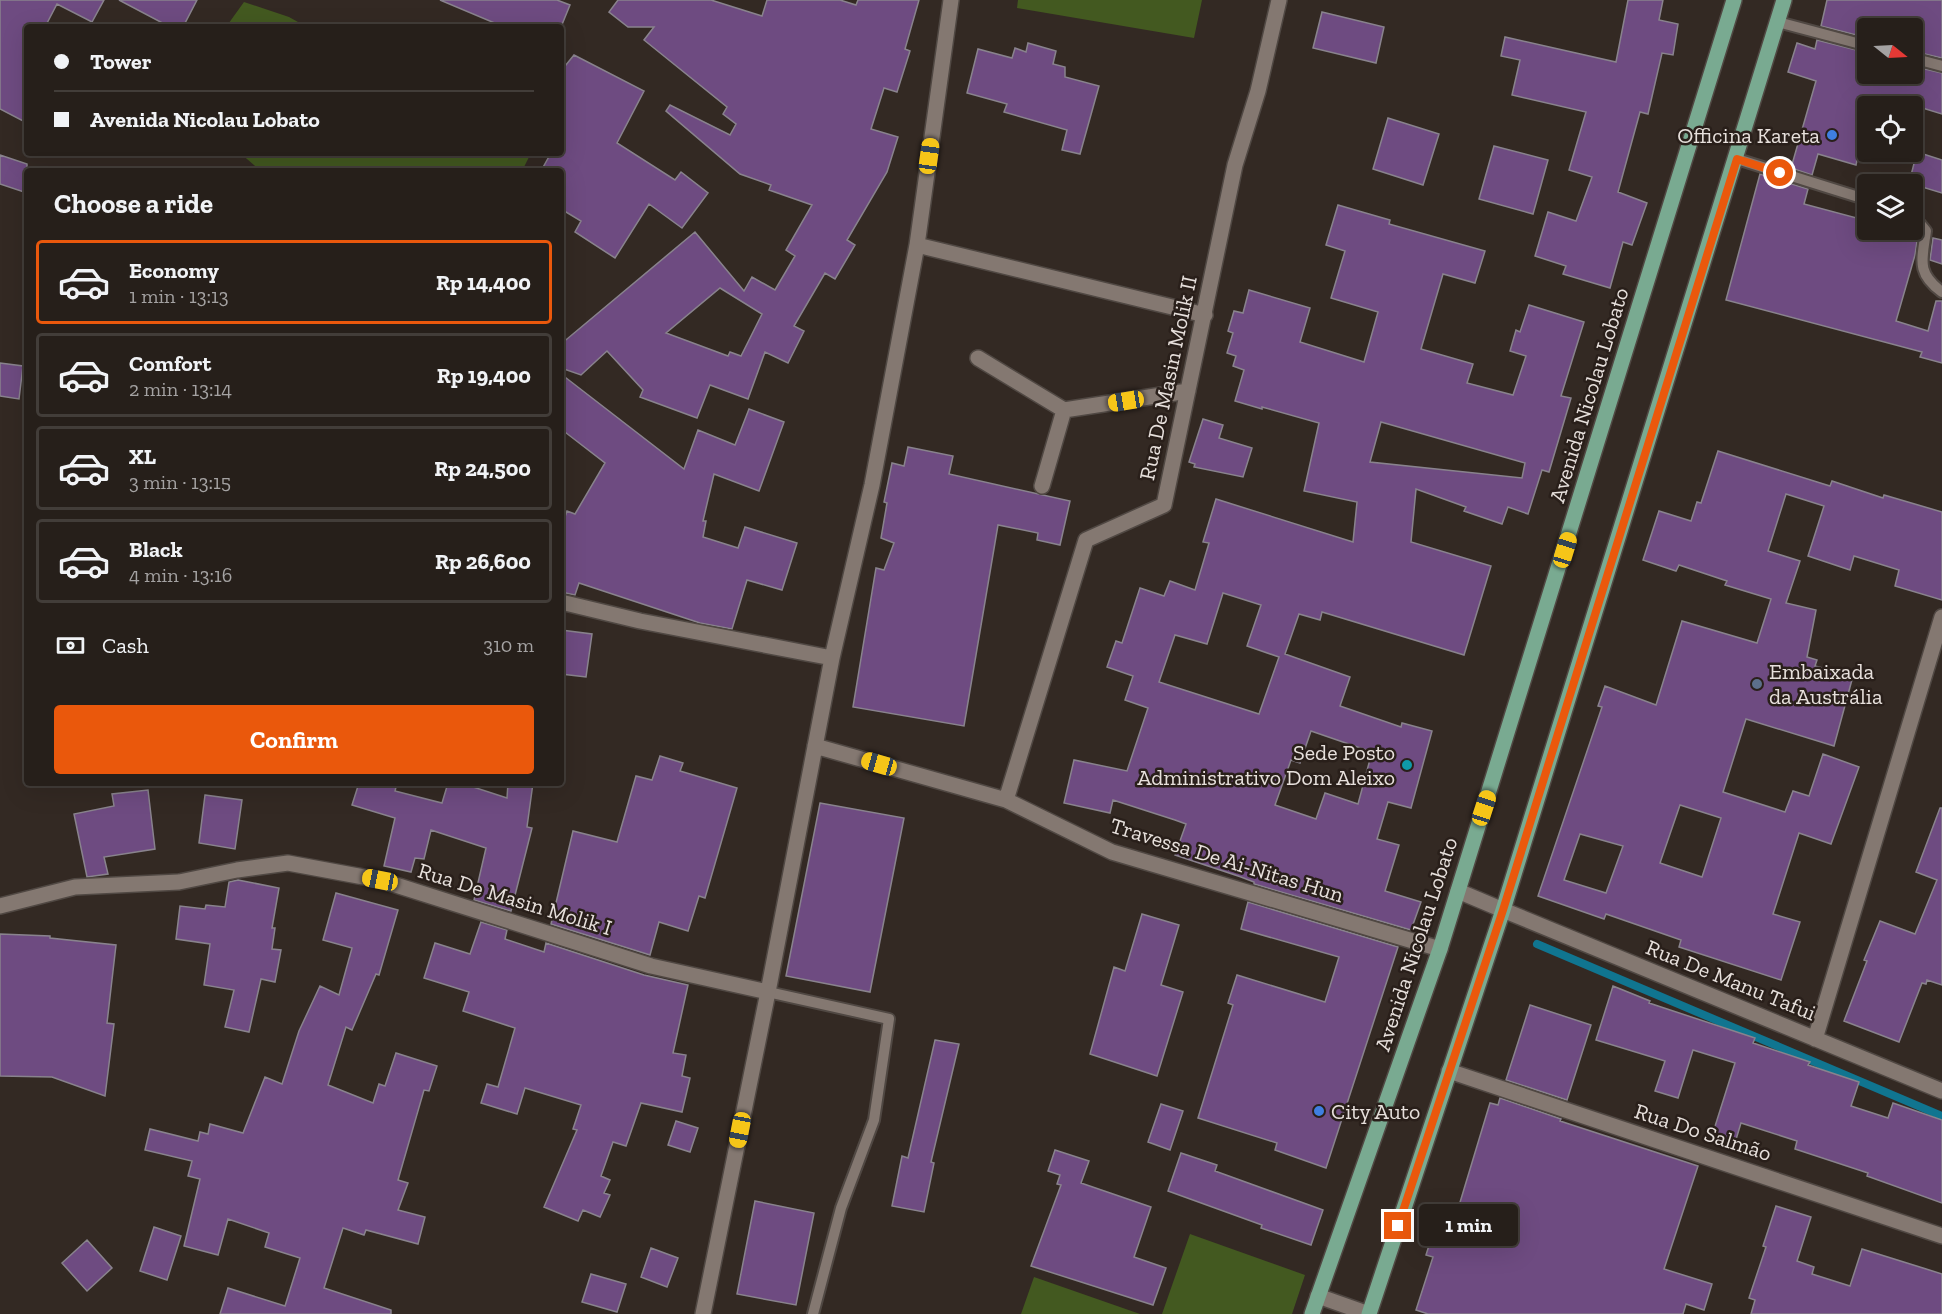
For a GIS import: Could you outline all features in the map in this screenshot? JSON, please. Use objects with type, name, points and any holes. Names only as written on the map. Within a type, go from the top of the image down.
[{"type":"main road","name":"Avenida Nicolau Lobato","points":[[1312,1314],[1440,949],[1734,0]]},
{"type":"main road","points":[[1369,1314],[1503,910],[1785,0]]},
{"type":"street","points":[[703,1314],[832,658],[872,485],[917,245],[951,0]]},
{"type":"street","name":"Rua De Masin Molik II","points":[[1006,800],[1086,540],[1164,505],[1235,165],[1258,91],[1279,0]]},
{"type":"street","points":[[917,245],[1205,315]]},
{"type":"street","points":[[978,358],[1064,410],[1188,391]]},
{"type":"street","points":[[1042,486],[1064,410]]},
{"type":"street","points":[[564,604],[640,621],[832,658]]},
{"type":"street","points":[[1815,1039],[1942,617]]},
{"type":"street","points":[[815,746],[1006,800]]},
{"type":"street","name":"Travessa De Ai-Nitas Hun","points":[[1006,800],[1112,852],[1440,949]]},
{"type":"street","name":"Rua De Masin Molik I","points":[[0,906],[75,887],[179,882],[237,870],[288,863],[380,880],[651,966],[768,992]]},
{"type":"street","name":"Rua De Manu Tafui","points":[[1458,891],[1942,1091]]},
{"type":"street","name":"Rua Do Salmão","points":[[1449,1071],[1942,1236]]},
{"type":"street","points":[[1318,1296],[1369,1314]]},
{"type":"lane","points":[[1778,22],[1857,43]]},
{"type":"lane","points":[[1923,61],[1942,66]]},
{"type":"lane","points":[[1737,159],[1857,197]]},
{"type":"lane","points":[[1923,227],[1926,231],[1921,262],[1929,282],[1942,291]]},
{"type":"lane","points":[[768,992],[889,1019],[874,1120],[841,1208],[813,1314]]},
{"type":"green space","points":[[1018,0],[1202,0],[1194,38],[1017,8]]},
{"type":"green space","points":[[244,2],[289,17],[302,24],[228,24]]},
{"type":"green space","points":[[244,156],[530,156],[524,168],[258,168]]},
{"type":"green space","points":[[1190,1234],[1305,1275],[1292,1314],[1162,1314]]},
{"type":"green space","points":[[1034,1277],[1140,1314],[1021,1314]]},
{"type":"building","points":[[0,0],[104,0],[92,22],[57,4],[47,24],[24,24],[24,121],[0,109]]},
{"type":"building","points":[[119,0],[197,0],[185,24],[164,24]]},
{"type":"building","points":[[440,0],[557,0],[570,5],[562,24],[497,24]]},
{"type":"building","points":[[618,0],[711,0],[762,16],[767,0],[840,0],[856,5],[858,0],[919,0],[905,49],[910,51],[897,92],[884,88],[871,129],[898,137],[887,172],[847,240],[855,245],[835,279],[825,273],[794,326],[804,331],[788,363],[765,352],[748,399],[710,385],[697,418],[640,397],[643,390],[607,351],[581,375],[564,369],[564,341],[695,232],[744,291],[752,277],[775,290],[795,256],[786,250],[812,205],[769,190],[771,185],[740,174],[666,111],[670,105],[730,135],[736,124],[723,114],[727,107],[644,40],[654,27],[628,27],[609,12]],"holes":[[[720,288],[762,314],[741,356],[730,352],[728,356],[666,333]]]},
{"type":"building","points":[[1628,0],[1663,0],[1659,20],[1678,24],[1673,55],[1662,53],[1648,114],[1640,112],[1618,192],[1647,203],[1632,245],[1623,242],[1610,288],[1563,274],[1566,266],[1535,256],[1548,212],[1576,221],[1592,177],[1569,170],[1586,112],[1512,95],[1520,60],[1501,56],[1505,37],[1616,62]]},
{"type":"building","points":[[1827,0],[1942,0],[1942,58],[1923,54],[1923,18],[1857,18],[1857,35],[1821,26]]},
{"type":"building","points":[[1322,12],[1384,27],[1376,63],[1313,48]]},
{"type":"building","points":[[1817,40],[1857,50],[1857,84],[1923,84],[1923,69],[1942,73],[1942,114],[1923,108],[1923,96],[1857,96],[1856,165],[1818,154],[1812,175],[1791,168],[1816,81],[1788,72],[1797,43],[1815,49]]},
{"type":"building","points":[[1028,43],[1056,51],[1053,64],[1065,67],[1065,77],[1099,86],[1080,154],[1062,150],[1067,130],[1004,112],[1007,104],[967,93],[978,49],[1012,58],[1015,48],[1026,52]]},
{"type":"building","points":[[574,55],[644,91],[617,143],[675,180],[681,172],[708,193],[682,228],[649,204],[615,258],[575,232],[581,221],[564,211],[564,168],[543,168],[549,156],[564,156],[564,67]]},
{"type":"building","points":[[1388,118],[1439,134],[1423,185],[1373,169]]},
{"type":"building","points":[[1494,146],[1548,160],[1533,214],[1479,199]]},
{"type":"building","points":[[1923,154],[1942,160],[1942,193],[1923,187],[1923,174],[1911,174],[1914,162],[1923,162]]},
{"type":"building","points":[[0,155],[27,164],[27,168],[24,168],[24,192],[0,184]]},
{"type":"building","points":[[1760,174],[1808,189],[1804,204],[1857,218],[1857,240],[1917,240],[1896,321],[1928,331],[1936,301],[1942,301],[1942,363],[1920,357],[1922,352],[1726,300]]},
{"type":"building","points":[[1338,205],[1390,220],[1389,224],[1485,251],[1475,283],[1443,274],[1421,349],[1473,364],[1467,383],[1513,395],[1526,356],[1510,351],[1516,330],[1520,332],[1529,305],[1584,322],[1561,396],[1571,398],[1549,472],[1542,470],[1528,514],[1508,507],[1502,524],[1464,511],[1466,507],[1416,489],[1411,542],[1491,566],[1464,655],[1322,612],[1320,620],[1299,614],[1285,654],[1350,677],[1340,706],[1401,727],[1402,723],[1432,731],[1411,808],[1388,802],[1377,839],[1399,845],[1385,891],[1421,902],[1411,930],[1254,884],[1241,877],[1175,855],[1186,824],[1113,800],[1110,813],[1064,803],[1074,760],[1127,771],[1148,708],[1125,700],[1133,676],[1107,667],[1116,641],[1122,643],[1140,588],[1164,596],[1170,581],[1195,590],[1209,543],[1203,542],[1216,499],[1353,542],[1357,502],[1304,491],[1319,423],[1235,401],[1244,370],[1233,366],[1236,356],[1227,353],[1233,333],[1228,331],[1234,311],[1243,313],[1249,290],[1310,308],[1300,342],[1364,362],[1378,312],[1331,298],[1345,251],[1326,245]],"holes":[[[1381,422],[1525,463],[1522,478],[1370,462]],[[1223,593],[1261,605],[1247,646],[1279,657],[1259,714],[1159,682],[1175,635],[1207,644]],[[1311,731],[1372,752],[1358,804],[1325,793],[1316,819],[1275,805],[1291,760],[1300,763]]]},
{"type":"building","points":[[1933,238],[1942,240],[1942,264],[1930,260]]},
{"type":"building","points":[[0,363],[23,366],[19,399],[0,396]]},
{"type":"building","points":[[564,376],[684,469],[698,430],[735,445],[749,409],[784,422],[759,491],[714,474],[703,521],[706,521],[703,537],[738,548],[745,527],[797,543],[782,590],[747,580],[732,629],[700,623],[579,583],[575,595],[564,593],[564,520],[567,511],[575,514],[605,463],[564,431]]},
{"type":"building","points":[[1203,419],[1223,425],[1219,438],[1252,448],[1243,477],[1194,467],[1195,464],[1189,462]]},
{"type":"building","points":[[908,447],[953,456],[949,474],[1070,501],[1060,545],[1037,540],[1038,533],[998,525],[964,726],[853,707],[876,568],[884,570],[894,543],[881,538],[887,503],[884,502],[892,463],[904,466]]},
{"type":"building","points":[[1718,451],[1830,486],[1832,481],[1883,498],[1884,495],[1942,512],[1942,600],[1895,586],[1899,570],[1854,556],[1850,570],[1808,556],[1824,506],[1786,494],[1768,551],[1800,561],[1786,603],[1816,610],[1807,657],[1817,660],[1815,666],[1853,676],[1834,746],[1746,719],[1723,792],[1785,812],[1793,791],[1809,796],[1823,754],[1859,767],[1831,844],[1799,833],[1773,914],[1800,922],[1781,980],[1679,947],[1681,940],[1606,914],[1604,919],[1538,896],[1602,707],[1598,706],[1605,686],[1656,705],[1682,621],[1757,643],[1771,599],[1725,585],[1727,581],[1679,565],[1676,571],[1643,560],[1659,511],[1691,521],[1697,502],[1701,503]],"holes":[[[1680,805],[1721,818],[1702,877],[1660,863]],[[1580,834],[1623,846],[1606,893],[1564,880]]]},
{"type":"building","points":[[564,630],[592,634],[586,677],[564,674]]},
{"type":"building","points":[[660,756],[683,763],[680,771],[737,788],[705,898],[699,896],[688,931],[659,922],[650,955],[551,924],[573,831],[617,842],[636,776],[652,780]]},
{"type":"building","points":[[358,786],[396,786],[395,791],[442,803],[447,786],[470,786],[507,798],[508,786],[533,786],[527,827],[532,828],[511,911],[474,900],[486,848],[431,830],[424,859],[415,858],[411,872],[384,866],[395,818],[352,805]]},
{"type":"building","points":[[148,790],[155,849],[104,857],[108,874],[87,877],[74,814],[114,806],[112,794]]},
{"type":"building","points":[[205,795],[242,800],[235,849],[199,843]]},
{"type":"building","points":[[820,803],[904,818],[870,992],[786,976]]},
{"type":"building","points":[[1940,808],[1942,808],[1942,985],[1927,980],[1926,984],[1922,983],[1899,1042],[1844,1021],[1867,961],[1864,960],[1880,921],[1915,934],[1937,880],[1916,872]]},
{"type":"building","points":[[238,880],[279,888],[272,928],[275,928],[272,949],[281,950],[275,982],[261,979],[249,1032],[225,1027],[234,990],[204,985],[210,944],[176,939],[180,906],[205,909],[206,905],[225,907],[229,882]]},
{"type":"building","points":[[336,893],[398,910],[379,975],[376,974],[352,1030],[346,1027],[328,1085],[373,1103],[379,1084],[385,1086],[396,1053],[437,1066],[429,1091],[424,1090],[398,1180],[408,1183],[398,1210],[425,1217],[418,1244],[366,1230],[364,1235],[343,1228],[324,1288],[391,1310],[391,1314],[220,1314],[228,1288],[285,1306],[300,1258],[265,1247],[269,1233],[228,1219],[218,1255],[184,1246],[200,1179],[188,1176],[192,1161],[145,1150],[150,1129],[198,1141],[200,1132],[208,1134],[210,1124],[243,1133],[265,1077],[282,1084],[299,1031],[320,986],[339,995],[352,948],[323,940]]},
{"type":"building","points":[[1248,902],[1398,947],[1326,1168],[1275,1150],[1277,1143],[1198,1118],[1233,1005],[1228,1003],[1237,975],[1325,1002],[1339,957],[1241,929]]},
{"type":"building","points":[[1142,914],[1179,925],[1161,985],[1183,992],[1157,1076],[1090,1054],[1114,967],[1125,971]]},
{"type":"building","points":[[481,922],[507,930],[505,939],[544,952],[546,943],[644,975],[688,985],[673,1053],[686,1055],[682,1076],[690,1078],[682,1112],[641,1103],[626,1146],[613,1142],[601,1176],[610,1180],[604,1193],[610,1195],[600,1217],[583,1210],[578,1221],[544,1207],[577,1130],[573,1129],[581,1105],[525,1088],[517,1114],[481,1103],[487,1084],[498,1087],[515,1028],[463,1011],[469,992],[424,978],[435,943],[470,954]]},
{"type":"building","points":[[0,934],[50,936],[50,938],[116,945],[107,1023],[114,1024],[105,1096],[52,1077],[0,1076]]},
{"type":"building","points":[[1613,986],[1650,1001],[1649,1003],[1755,1038],[1753,1043],[1810,1062],[1808,1065],[1859,1082],[1851,1106],[1888,1118],[1893,1103],[1942,1120],[1942,1203],[1867,1176],[1868,1173],[1795,1149],[1797,1141],[1741,1123],[1734,1146],[1711,1139],[1735,1063],[1693,1050],[1678,1098],[1655,1091],[1665,1061],[1596,1040]]},
{"type":"building","points":[[1530,1005],[1591,1025],[1567,1100],[1506,1080]]},
{"type":"building","points":[[935,1040],[959,1044],[931,1162],[934,1163],[924,1212],[892,1206],[902,1156],[908,1158]]},
{"type":"building","points":[[1500,1098],[1561,1119],[1560,1121],[1698,1166],[1664,1269],[1712,1284],[1704,1310],[1686,1304],[1683,1314],[1428,1314],[1416,1310],[1433,1257],[1426,1255],[1442,1204],[1458,1209],[1490,1103],[1498,1105]]},
{"type":"building","points":[[1161,1104],[1183,1111],[1170,1150],[1148,1142]]},
{"type":"building","points":[[676,1121],[698,1128],[690,1152],[668,1145]]},
{"type":"building","points":[[1055,1150],[1089,1161],[1081,1183],[1151,1207],[1134,1257],[1166,1268],[1153,1305],[1031,1266],[1061,1185],[1057,1184],[1060,1175],[1048,1171]]},
{"type":"building","points":[[1181,1153],[1217,1165],[1215,1171],[1323,1210],[1311,1245],[1168,1191]]},
{"type":"building","points":[[755,1201],[814,1213],[796,1305],[737,1294]]},
{"type":"building","points":[[1776,1206],[1811,1217],[1797,1261],[1814,1267],[1812,1274],[1850,1286],[1862,1249],[1942,1274],[1942,1314],[1751,1314],[1755,1300],[1749,1298],[1766,1247],[1763,1246]]},
{"type":"building","points":[[154,1227],[181,1236],[167,1280],[140,1271]]},
{"type":"building","points":[[87,1240],[112,1268],[87,1291],[62,1263]]},
{"type":"building","points":[[651,1248],[678,1258],[667,1287],[641,1277]]},
{"type":"building","points":[[591,1274],[626,1284],[617,1312],[582,1302]]},
{"type":"waterway","points":[[1537,944],[1942,1116]]},
{"type":"place","name":"Officina Kareta","points":[[1832,135]]},
{"type":"place","name":"Embaixada da Austrália","points":[[1757,684]]},
{"type":"place","name":"Sede Posto Administrativo Dom Aleixo","points":[[1407,765]]},
{"type":"place","name":"City Auto","points":[[1319,1111]]},
{"type":"route","points":[[1398,1226],[1503,910],[1737,159],[1780,173]]}]
